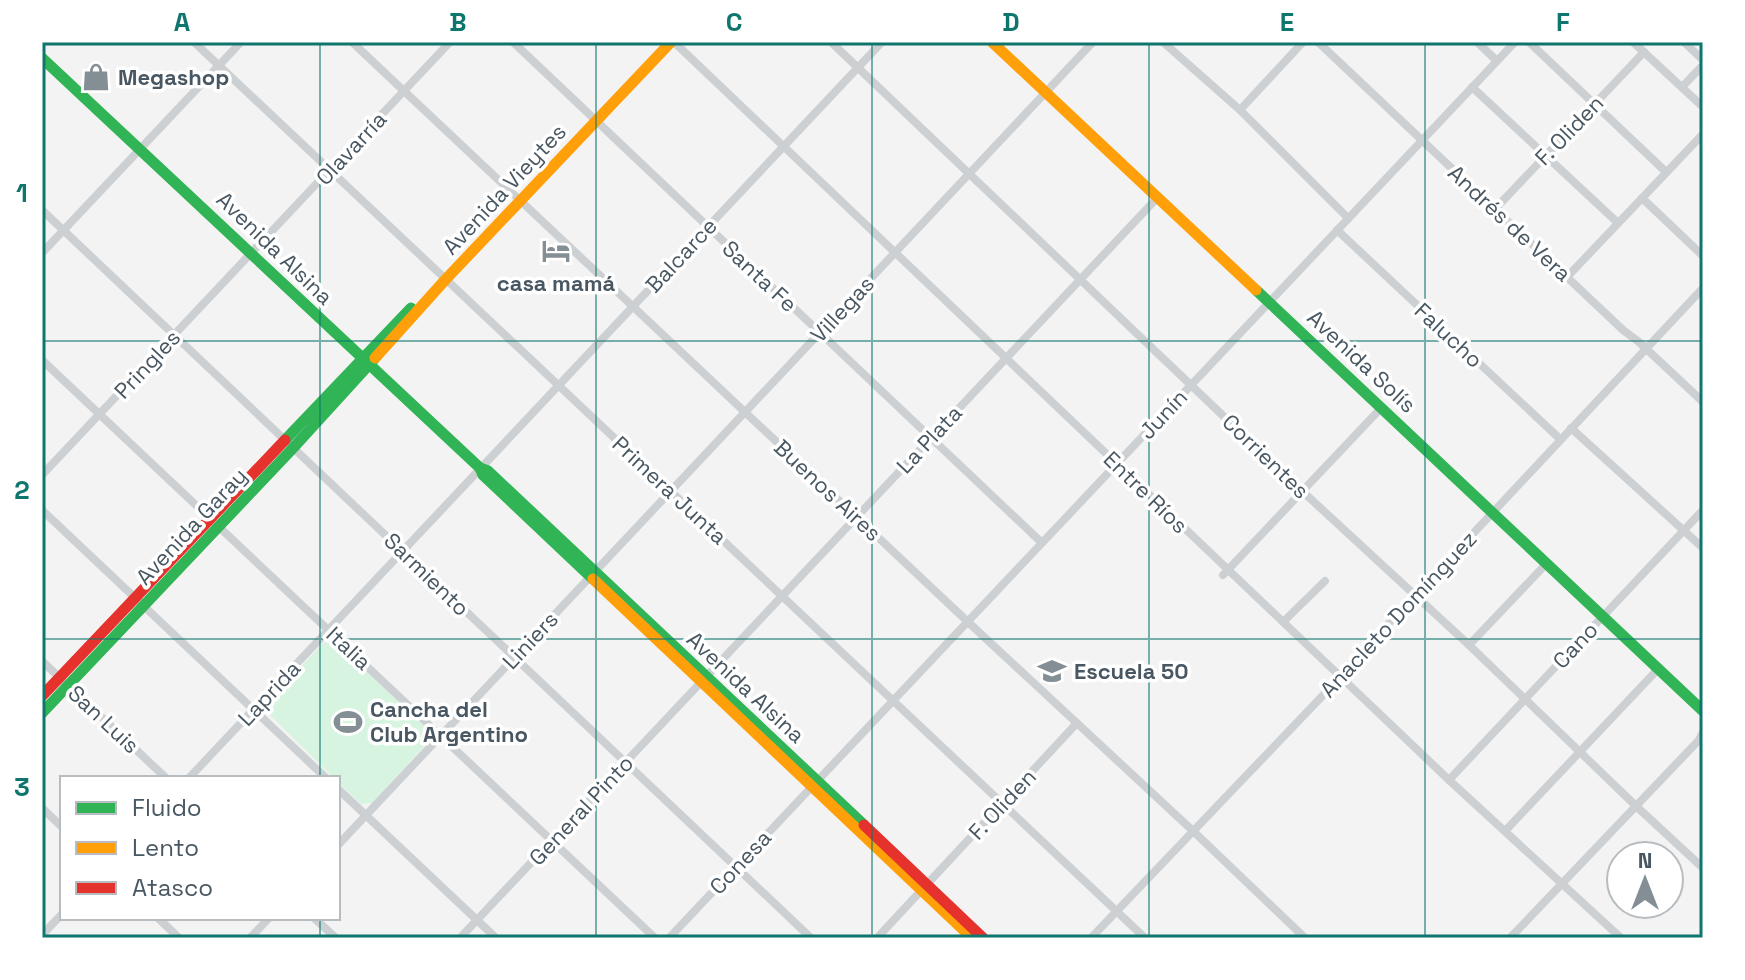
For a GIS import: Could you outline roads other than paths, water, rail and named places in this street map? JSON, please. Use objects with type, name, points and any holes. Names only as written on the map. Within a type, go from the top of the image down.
[{"type":"street","name":"Primera Junta","points":[[194,42],[1145,938]]},
{"type":"street","points":[[42,253],[241,42]]},
{"type":"street","name":"Buenos Aires","points":[[352,42],[1303,937]]},
{"type":"street","name":"Olavarría","points":[[251,253],[450,42]]},
{"type":"street","name":"Santa Fe","points":[[513,42],[1041,542]]},
{"type":"street","name":"Avenida Vieytes","points":[[365,362],[664,42]]},
{"type":"street","name":"Avenida Vieytes","points":[[594,118],[672,42]]},
{"type":"street","name":"Entre Ríos","points":[[672,42],[1116,463],[1225,572],[1283,622],[1621,938]]},
{"type":"street","name":"Corrientes","points":[[831,42],[1703,868]]},
{"type":"street","name":"Balcarce","points":[[480,468],[882,42]]},
{"type":"street","name":"Avenida Solís","points":[[992,42],[1703,711]]},
{"type":"street","name":"Villegas","points":[[593,574],[1093,42]]},
{"type":"street","points":[[1163,42],[1240,110],[1348,218]]},
{"type":"street","points":[[1240,110],[1303,42]]},
{"type":"street","name":"Andrés de Vera","points":[[1318,42],[1703,402]]},
{"type":"street","points":[[1477,42],[1497,61]]},
{"type":"street","name":"Junín","points":[[814,783],[1515,42]]},
{"type":"street","points":[[1529,42],[1666,172]]},
{"type":"street","points":[[1633,42],[1703,107]]},
{"type":"street","points":[[1682,87],[1703,62],[1684,42]]},
{"type":"street","name":"F. Oliden","points":[[1495,209],[1644,52]]},
{"type":"street","name":"Avenida Alsina","points":[[42,58],[365,362],[480,468],[488,471],[924,888],[972,938]]},
{"type":"street","points":[[1472,87],[1618,223]]},
{"type":"street","points":[[1567,277],[1703,134]]},
{"type":"street","name":"La Plata","points":[[704,679],[1158,197]]},
{"type":"street","points":[[1642,198],[1703,256]]},
{"type":"street","name":"Sarmiento","points":[[42,210],[811,938]]},
{"type":"street","name":"Falucho","points":[[1337,230],[1560,439]]},
{"type":"street","name":"Pringles","points":[[42,475],[251,253]]},
{"type":"street","name":"Anacleto Domínguez","points":[[1091,938],[1703,288]]},
{"type":"street","name":"Italia","points":[[42,360],[655,938]]},
{"type":"street","name":"Avenida Garay","points":[[42,713],[64,681],[365,362]]},
{"type":"street","points":[[1225,572],[1382,407]]},
{"type":"street","points":[[1571,428],[1703,548]]},
{"type":"street","name":"Laprida","points":[[191,776],[480,468]]},
{"type":"street","points":[[42,510],[324,776]]},
{"type":"street","name":"Cano","points":[[1449,780],[1703,510]]},
{"type":"street","points":[[1469,645],[1547,563]]},
{"type":"street","name":"Liniers","points":[[340,843],[593,574]]},
{"type":"street","points":[[1283,622],[1325,581]]},
{"type":"street","name":"San Luis","points":[[42,661],[164,776]]},
{"type":"street","points":[[1505,831],[1659,668]]},
{"type":"street","name":"General Pinto","points":[[460,938],[704,679]]},
{"type":"street","name":"Avenida Garay","points":[[42,696],[64,681]]},
{"type":"street","name":"F. Oliden","points":[[877,938],[1077,723]]},
{"type":"street","points":[[1510,938],[1699,740],[1703,732]]},
{"type":"street","name":"Conesa","points":[[669,938],[814,783]]},
{"type":"street","points":[[340,791],[496,938]]},
{"type":"street","points":[[42,808],[60,825]]},
{"type":"street","name":"Avenida Alsina","points":[[924,888],[983,938]]},
{"type":"street","points":[[42,935],[60,916]]},
{"type":"street","points":[[160,920],[179,938]]},
{"type":"street","points":[[250,938],[267,920]]},
{"type":"street","points":[[316,920],[336,938]]},
{"type":"place","name":"Megashop","points":[[96,77]]},
{"type":"place","name":"casa mamá","points":[[556,251]]},
{"type":"place","name":"Escuela 50","points":[[1052,671]]},
{"type":"place","name":"Cancha del Club Argentino","points":[[348,722]]}]
